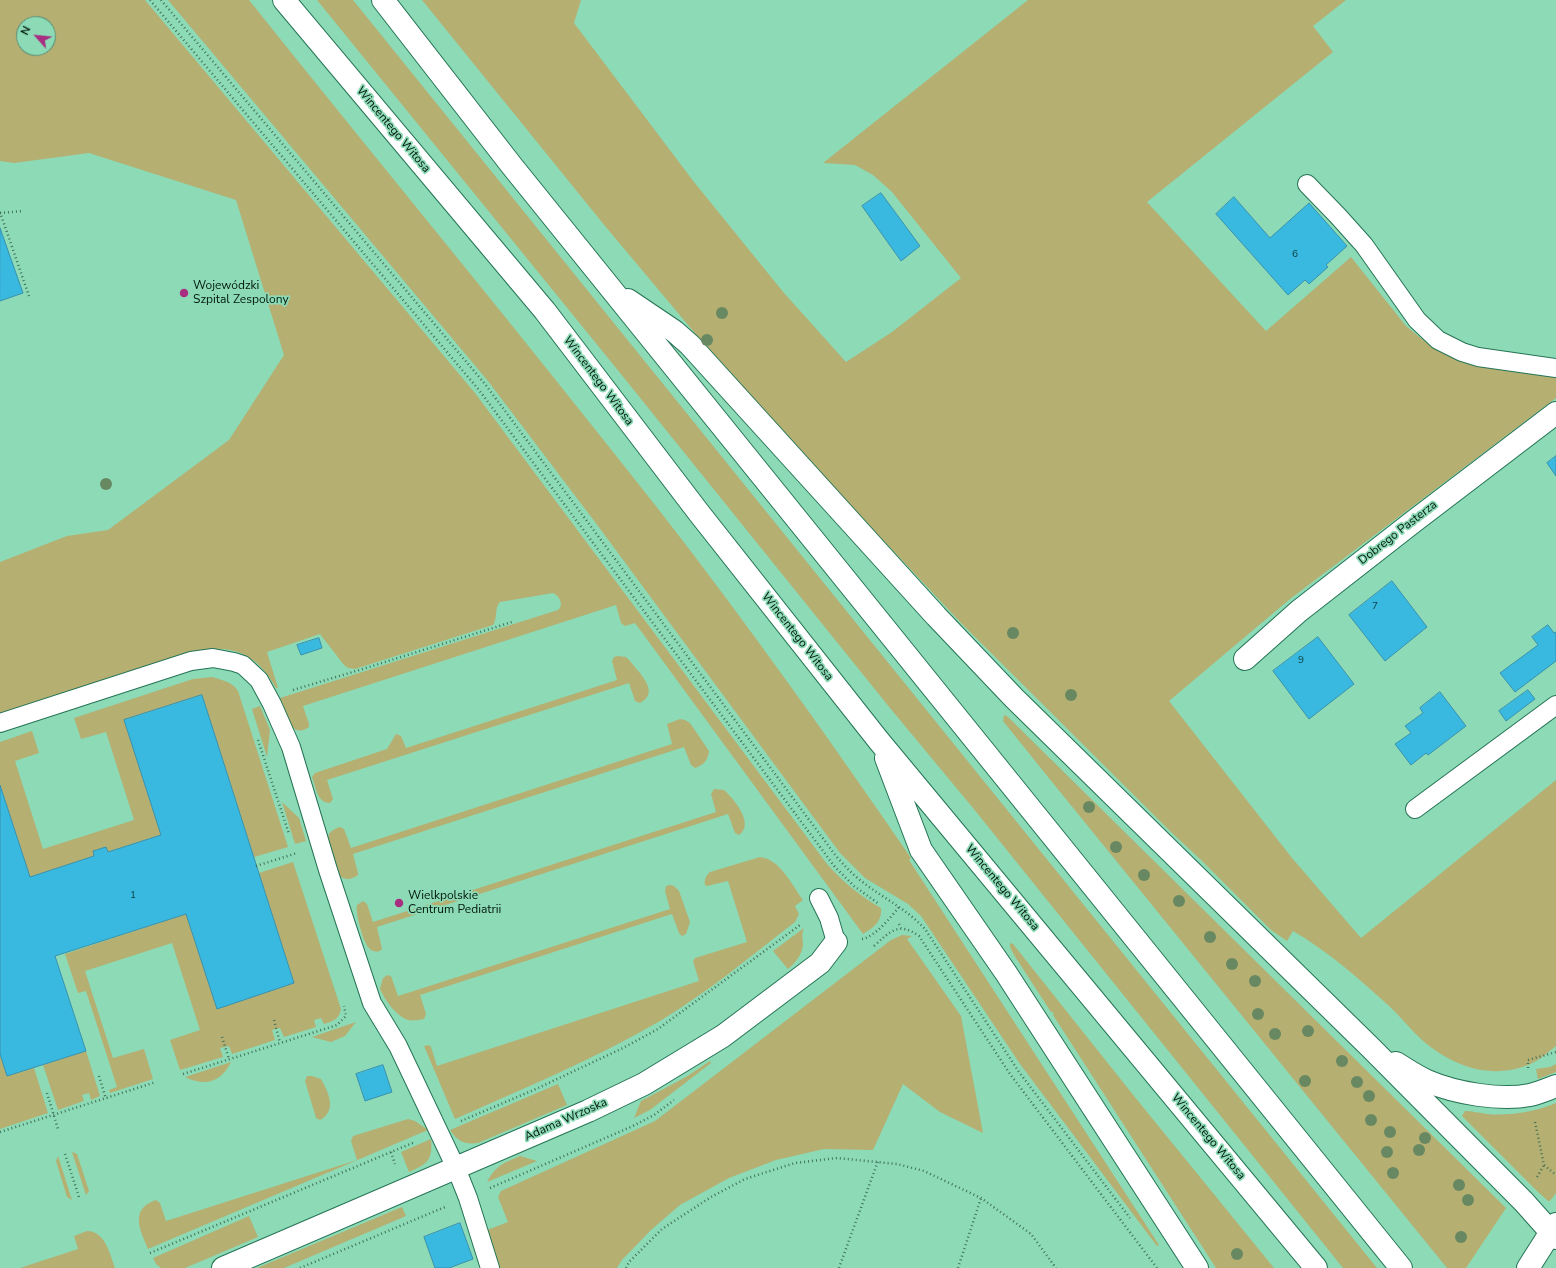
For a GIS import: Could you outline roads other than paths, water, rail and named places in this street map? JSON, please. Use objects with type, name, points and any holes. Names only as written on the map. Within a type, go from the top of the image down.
[{"type":"main road","name":"Wincentego Witosa","points":[[284,0],[545,311],[699,513],[879,741],[1316,1268]]},
{"type":"main road","points":[[383,0],[512,166],[609,287],[1401,1268]]},
{"type":"main road","points":[[609,287],[674,331],[690,345],[936,616],[1014,698],[1371,1048],[1554,1231],[1528,1268]]},
{"type":"main road","name":"Dobrego Pasterza","points":[[1245,659],[1299,611],[1556,413]]},
{"type":"main road","points":[[879,741],[922,850],[1006,973],[1197,1268]]},
{"type":"main road","name":"Adama Wrzoska","points":[[223,1268],[588,1111],[644,1084],[723,1036],[820,963],[836,942]]},
{"type":"main road","points":[[1371,1048],[1427,1081],[1450,1089],[1478,1095],[1501,1097],[1530,1095],[1556,1086]]},
{"type":"lane","points":[[1306,184],[1364,245],[1416,320],[1438,340],[1462,352],[1478,357],[1556,368]]},
{"type":"lane","points":[[0,723],[184,663],[204,659],[223,659],[243,665],[259,680],[291,747],[320,845],[372,1003],[398,1046],[456,1168],[468,1198],[490,1268]]},
{"type":"lane","points":[[1415,809],[1556,705]]},
{"type":"lane","points":[[819,898],[829,918],[836,942]]},
{"type":"place","name":"Wojewódzki Szpital Zespolony","points":[[184,293]]},
{"type":"place","name":"Wielkpolskie Centrum Pediatrii","points":[[399,903]]}]
